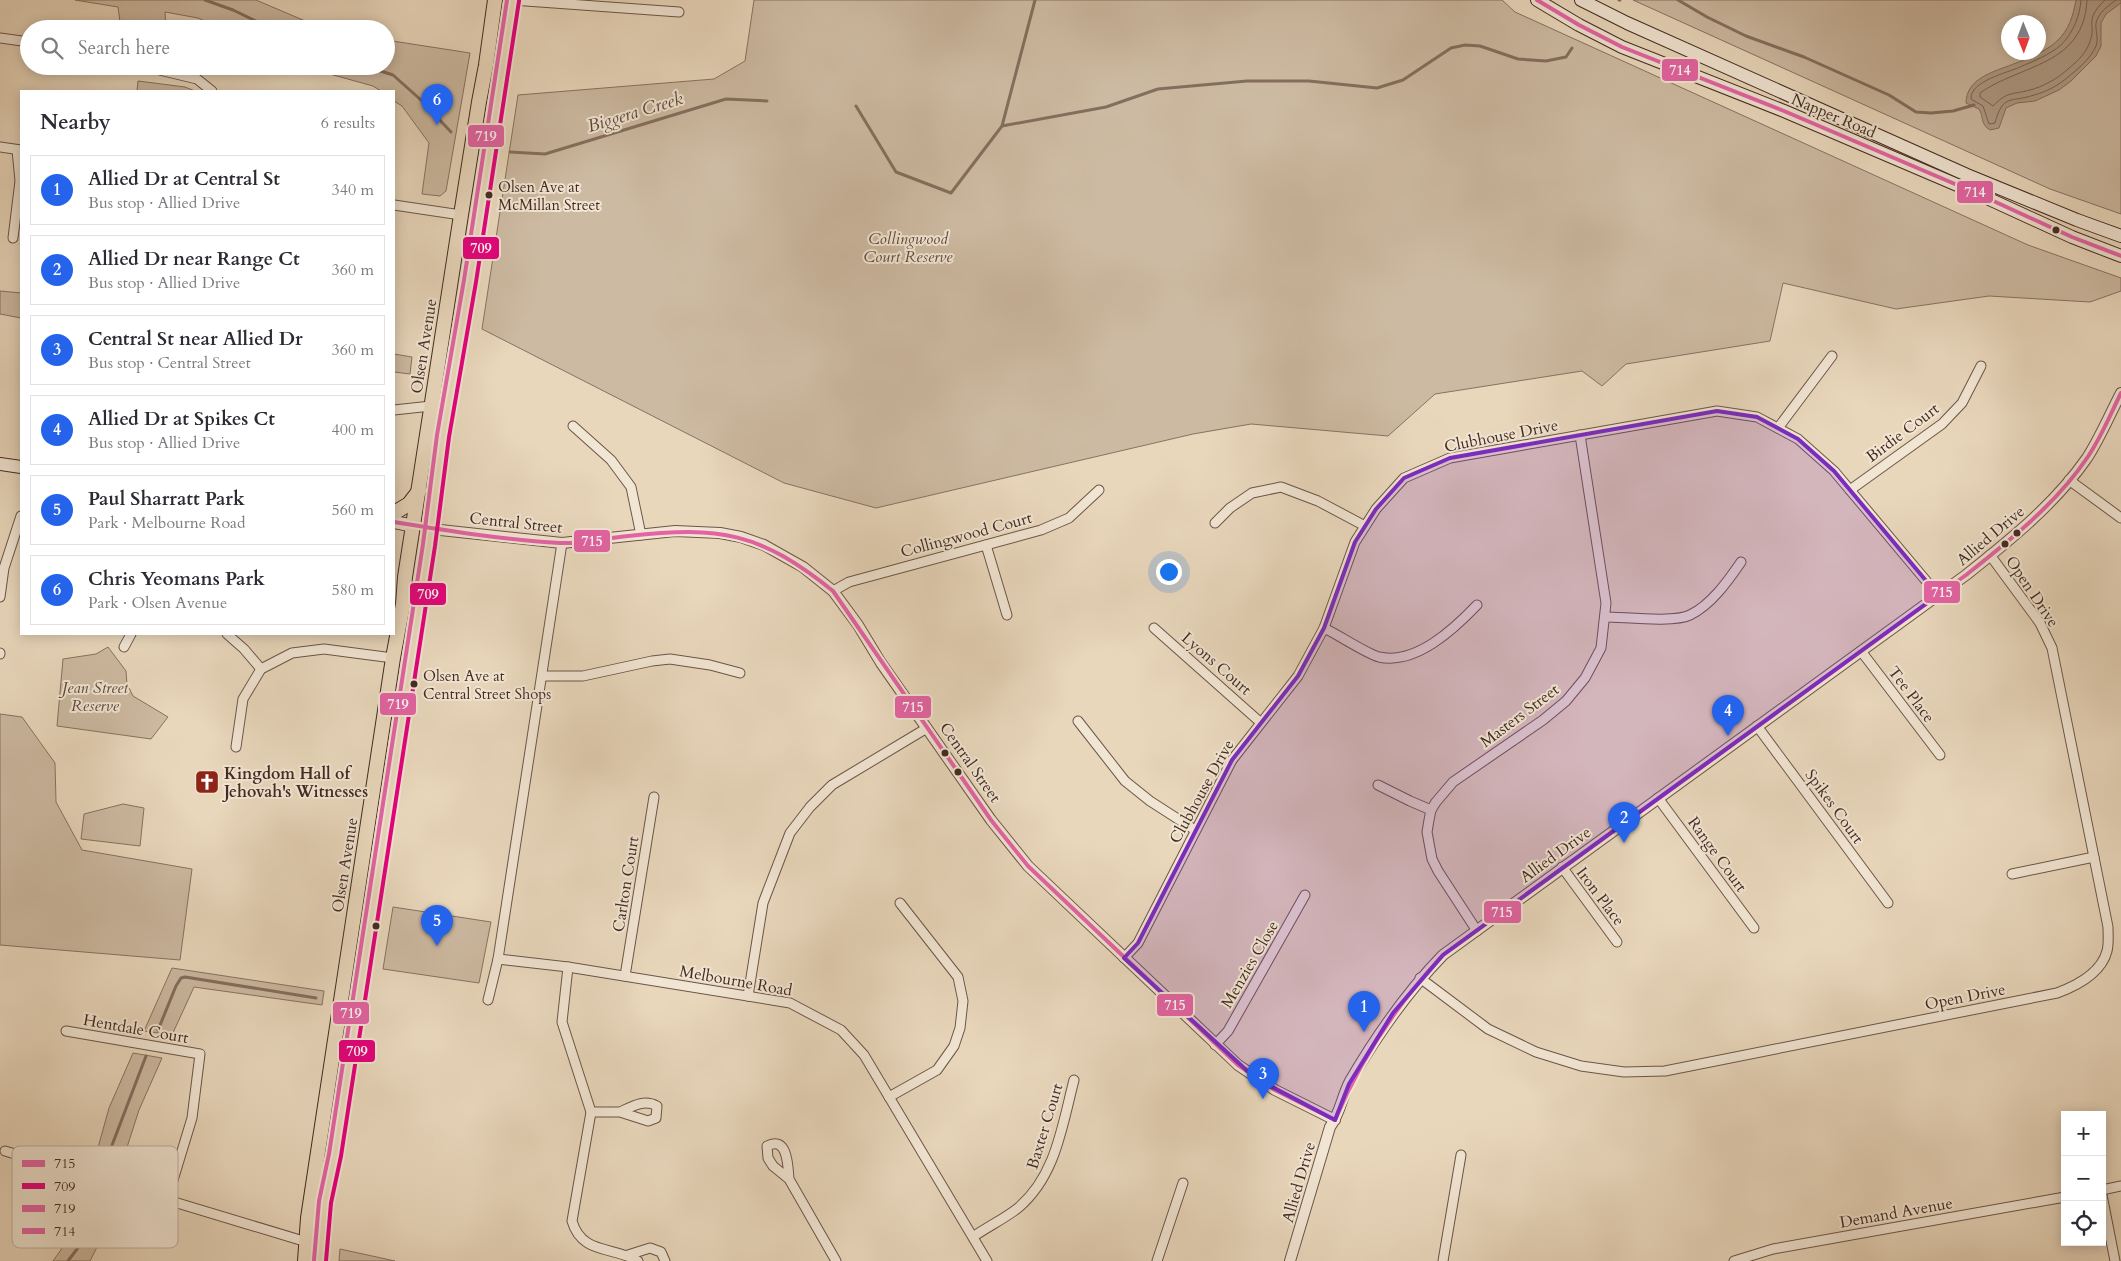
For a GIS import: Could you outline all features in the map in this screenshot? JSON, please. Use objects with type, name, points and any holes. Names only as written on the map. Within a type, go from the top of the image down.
[{"type":"main road","name":"Olsen Avenue","points":[[305,1261],[305,1242],[393,658],[402,611],[431,406],[495,0]]},
{"type":"main road","name":"Olsen Avenue","points":[[320,1261],[320,1244],[327,1192],[335,1155],[431,528],[446,416],[470,281],[512,0]]},
{"type":"main road","name":"Napper Road","points":[[1537,0],[1604,39],[1792,115],[2055,230],[2121,256]]},
{"type":"main road","name":"Napper Road","points":[[1581,0],[1967,176],[2121,236]]},
{"type":"main road","points":[[2104,230],[2121,230]]},
{"type":"main road","points":[[0,464],[20,467]]},
{"type":"main road","points":[[395,512],[408,504],[419,491]]},
{"type":"main road","points":[[395,522],[431,528]]},
{"type":"street","points":[[512,0],[679,12]]},
{"type":"street","points":[[0,38],[20,41]]},
{"type":"street","points":[[181,75],[197,79],[211,90]]},
{"type":"street","points":[[0,147],[19,150],[20,181],[13,238]]},
{"type":"street","points":[[395,205],[461,215]]},
{"type":"street","points":[[1778,428],[1832,356]]},
{"type":"street","name":"Birdie Court","points":[[1850,490],[1942,424],[1962,403],[1981,366]]},
{"type":"street","name":"Allied Drive","points":[[1290,1261],[1324,1144],[1349,1084],[1392,1013],[1420,978],[1443,955],[1938,595],[2020,531],[2056,496],[2088,457],[2121,393]]},
{"type":"street","points":[[395,410],[431,406]]},
{"type":"street","name":"Clubhouse Drive","points":[[1124,958],[1138,943],[1232,760],[1298,676],[1324,628],[1355,542],[1376,509],[1404,478],[1450,458],[1717,411],[1757,417],[1798,439],[1834,471],[1938,595]]},
{"type":"street","points":[[572,426],[611,460],[631,487],[641,535]]},
{"type":"street","name":"Masters Street","points":[[1431,810],[1453,782],[1543,720],[1566,701],[1585,678],[1601,648],[1606,603],[1580,436]]},
{"type":"street","points":[[2069,480],[2121,518]]},
{"type":"street","points":[[1215,523],[1230,508],[1252,493],[1281,487],[1318,501],[1366,526]]},
{"type":"street","name":"Collingwood Court","points":[[833,591],[849,582],[1041,530],[1069,518],[1099,490]]},
{"type":"street","points":[[0,598],[4,568],[20,519]]},
{"type":"street","name":"Central Street","points":[[431,528],[562,543],[675,531],[698,531],[741,537],[785,556],[833,591],[991,820],[1028,866],[1215,1045],[1255,1078],[1316,1112],[1335,1120]]},
{"type":"street","points":[[488,1000],[498,959],[562,543]]},
{"type":"street","points":[[986,545],[1007,615]]},
{"type":"street","name":"Open Drive","points":[[1420,978],[1488,1029],[1536,1052],[1581,1066],[1624,1072],[1665,1071],[2057,994],[2079,984],[2096,969],[2107,952],[2108,927],[2052,648],[2040,623],[1990,556]]},
{"type":"street","points":[[1605,616],[1670,619],[1689,616],[1708,601],[1731,576],[1740,562]]},
{"type":"street","points":[[1324,628],[1378,657],[1402,656],[1426,647],[1449,633],[1477,605]]},
{"type":"street","name":"Lyons Court","points":[[1154,628],[1260,722]]},
{"type":"street","points":[[124,647],[130,635]]},
{"type":"street","points":[[227,635],[244,649],[261,669]]},
{"type":"street","points":[[236,747],[243,699],[261,669],[292,652],[324,649],[393,658]]},
{"type":"street","name":"Tee Place","points":[[1861,651],[1940,755]]},
{"type":"street","points":[[542,676],[583,676],[670,659],[710,665],[740,673]]},
{"type":"street","points":[[1078,722],[1125,782],[1150,801],[1195,830]]},
{"type":"street","name":"Spikes Court","points":[[1757,726],[1888,903]]},
{"type":"street","points":[[748,996],[763,903],[790,833],[810,807],[832,785],[927,728]]},
{"type":"street","points":[[1378,785],[1431,810],[1427,832],[1432,859],[1477,931]]},
{"type":"street","name":"Carlton Court","points":[[625,976],[654,797]]},
{"type":"street","name":"Range Court","points":[[1658,798],[1754,928]]},
{"type":"street","points":[[2012,874],[2094,857]]},
{"type":"street","name":"Iron Place","points":[[1562,868],[1617,942]]},
{"type":"street","name":"Menzies Close","points":[[1215,1045],[1228,1031],[1305,895]]},
{"type":"street","points":[[889,1097],[937,1070],[954,1046],[960,1028],[963,1002],[958,977],[900,903]]},
{"type":"street","name":"Melbourne Road","points":[[498,959],[568,967],[790,1003],[841,1030],[864,1055],[987,1261]]},
{"type":"street","points":[[568,967],[562,1022],[591,1112],[572,1221],[579,1237],[593,1247],[628,1255],[638,1261]]},
{"type":"street","name":"Hentdale Court","points":[[66,1031],[200,1054],[192,1118],[178,1164]]},
{"type":"street","name":"Baxter Court","points":[[973,1237],[1018,1208],[1042,1181],[1054,1155],[1074,1080]]},
{"type":"street","points":[[591,1112],[620,1112]]},
{"type":"street","points":[[5,1151],[12,1153]]},
{"type":"street","points":[[1443,1261],[1461,1155]]},
{"type":"street","points":[[789,1179],[836,1261]]},
{"type":"street","points":[[1157,1261],[1183,1182]]},
{"type":"street","points":[[2106,1189],[2121,1186]]},
{"type":"street","name":"Demand Avenue","points":[[1734,1261],[1773,1249],[2061,1198]]},
{"type":"street","points":[[2103,1201],[2115,1261]]},
{"type":"street","points":[[178,1203],[305,1242],[320,1244]]},
{"type":"street","points":[[628,1255],[650,1248],[661,1252],[665,1261]]},
{"type":"highlighted area","points":[[1717,411],[1757,417],[1798,439],[1834,471],[1938,595],[1443,955],[1393,1013],[1349,1084],[1335,1120],[1255,1078],[1124,958],[1138,943],[1232,760],[1298,676],[1324,628],[1355,542],[1376,509],[1404,478],[1450,458]]},
{"type":"green space","points":[[75,0],[256,0],[303,20],[202,20],[165,12],[165,20],[120,20],[118,7]]},
{"type":"green space","name":"Collingwood Court Reserve","points":[[754,0],[1502,0],[1515,12],[2028,245],[2121,278],[2121,291],[2090,302],[1989,296],[1896,309],[1783,283],[1770,341],[1626,364],[1602,386],[1582,371],[1435,394],[1388,436],[1251,424],[1193,434],[876,508],[784,483],[482,329],[518,95],[714,79],[745,61]]},
{"type":"green space","points":[[1633,0],[2121,0],[2121,214],[2050,189]]},
{"type":"green space","points":[[395,41],[470,53],[446,191],[440,196],[422,194],[429,143],[402,106],[395,102],[395,90],[379,90],[373,86],[333,75],[395,75]]},
{"type":"green space","points":[[138,81],[185,87],[192,90],[137,90]]},
{"type":"green space","points":[[0,291],[20,293],[20,318],[0,314]]},
{"type":"green space","points":[[395,354],[412,357],[410,374],[395,372]]},
{"type":"green space","name":"Jean Street Reserve","points":[[108,647],[126,671],[127,684],[133,696],[168,717],[151,739],[57,726],[63,659],[96,654]]},
{"type":"green space","points":[[0,714],[22,717],[55,763],[56,802],[82,850],[192,869],[180,960],[0,945]]},
{"type":"green space","points":[[123,804],[144,808],[140,846],[81,839],[84,814]]},
{"type":"green space","points":[[393,907],[491,922],[479,983],[383,969]]},
{"type":"green space","points":[[172,968],[324,991],[322,1005],[194,987],[172,1035],[144,1031]]},
{"type":"green space","points":[[133,1053],[162,1058],[139,1110],[127,1146],[98,1146],[109,1108]]},
{"type":"green space","points":[[62,1248],[96,1248],[90,1261],[53,1261]]},
{"type":"green space","points":[[340,1249],[395,1261],[339,1261]]},
{"type":"water","points":[[2076,0],[2121,0],[2121,3],[2106,14],[2101,23],[2101,46],[2096,56],[2071,81],[2059,90],[2035,101],[2017,103],[2006,108],[1999,128],[1990,130],[1987,128],[1983,123],[1979,109],[1966,103],[1967,94],[1971,87],[1984,76],[2022,60],[2046,60],[2046,49],[2061,37],[2072,17]]},
{"type":"waterway","name":"Biggera Creek","points":[[205,0],[254,20]]},
{"type":"waterway","name":"Biggera Creek","points":[[856,106],[896,172],[951,193],[1002,126],[1035,0]]},
{"type":"waterway","points":[[1678,0],[1746,36],[1804,57],[1889,95],[1916,112],[1953,111],[1974,105]]},
{"type":"waterway","points":[[1002,126],[1106,107],[1158,89],[1247,81],[1309,81],[1377,88],[1403,80],[1451,48],[1465,45],[1480,46],[1518,59],[1546,61],[1566,57],[1572,48]]},
{"type":"waterway","name":"Biggera Creek","points":[[393,75],[421,100],[451,132]]},
{"type":"waterway","name":"Biggera Creek","points":[[510,152],[545,154],[726,99],[767,101]]},
{"type":"waterway","points":[[158,1030],[176,986],[181,978],[185,977],[316,998]]},
{"type":"waterway","points":[[112,1146],[146,1056]]},
{"type":"waterway","points":[[68,1261],[78,1248]]},
{"type":"transit line","name":"719","points":[[314,1260],[319,1201],[329,1154],[423,544],[437,435],[464,280],[507,0]]},
{"type":"transit line","name":"714","points":[[1537,0],[1579,25],[1622,47],[1784,111],[1976,193],[2072,237],[2121,256]]},
{"type":"transit line","name":"709","points":[[326,1261],[331,1203],[341,1156],[435,546],[449,437],[476,282],[519,1]]},
{"type":"transit line","name":"715","points":[[1335,1120],[1356,1075],[1381,1033],[1410,993],[1443,955],[1966,575],[1999,548],[2047,506],[2075,475],[2097,442],[2121,393]]},
{"type":"transit line","name":"715","points":[[395,522],[456,532],[560,543],[577,543],[660,533],[714,533],[760,545],[783,556],[807,571],[833,591],[991,820],[1028,866],[1238,1065],[1275,1090],[1335,1120]]},
{"type":"place","name":"Chris Yeomans Park","points":[[437,125]]},
{"type":"place","name":"Olsen Ave at McMillan Street","points":[[489,195]]},
{"type":"place","name":"Olsen Ave at Central Street Shops","points":[[414,684]]},
{"type":"place","name":"Allied Dr at Spikes Ct","points":[[1728,736]]},
{"type":"place","name":"Kingdom Hall of Jehovah's Witnesses","points":[[207,782]]},
{"type":"place","name":"Allied Dr near Range Ct","points":[[1624,843]]},
{"type":"place","name":"Paul Sharratt Park","points":[[437,946]]},
{"type":"place","name":"Allied Dr at Central St","points":[[1364,1032]]},
{"type":"place","name":"Central St near Allied Dr","points":[[1263,1099]]}]
